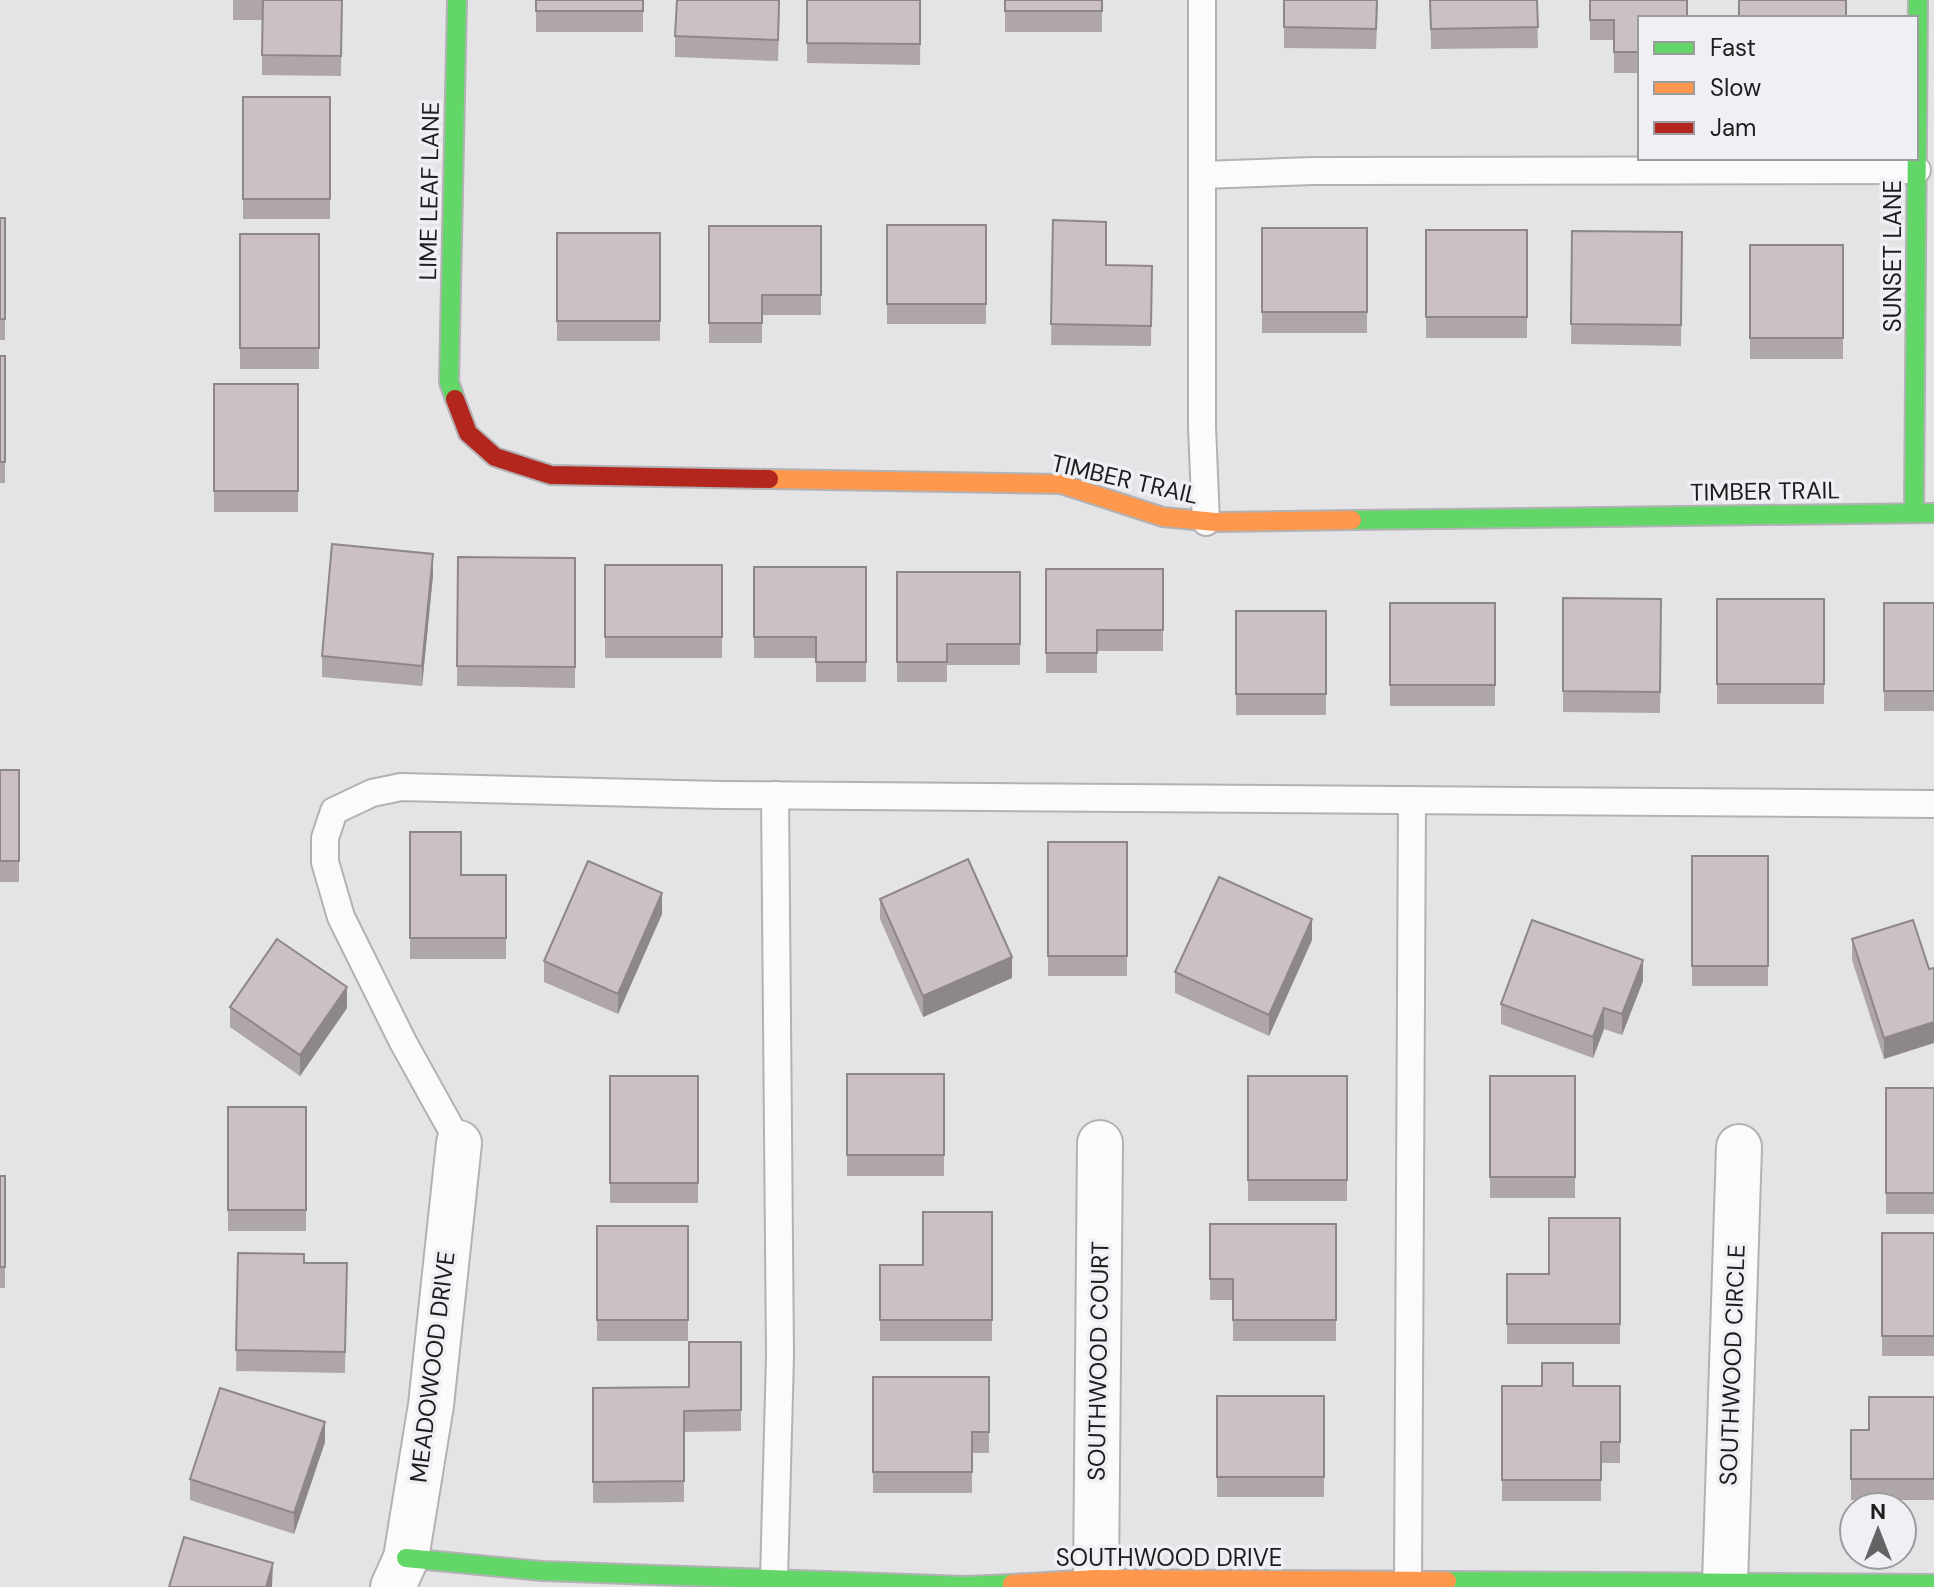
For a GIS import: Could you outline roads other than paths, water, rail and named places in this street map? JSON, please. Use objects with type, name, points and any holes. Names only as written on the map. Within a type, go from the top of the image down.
[{"type":"street","name":"LIME LEAF LANE","points":[[449,382],[457,0]]},
{"type":"street","name":"SUNSET LANE","points":[[1914,512],[1917,160]]},
{"type":"street","name":"TIMBER TRAIL","points":[[449,382],[468,433],[495,457],[551,475],[1061,484],[1163,517],[1206,522],[1934,513]]},
{"type":"street","name":"MEADOWOOD DRIVE","points":[[399,1573],[431,1405],[459,1143]]},
{"type":"street","name":"SOUTHWOOD COURT","points":[[1096,1579],[1100,1143]]},
{"type":"street","name":"SOUTHWOOD CIRCLE","points":[[1725,1584],[1739,1147]]},
{"type":"street","name":"SOUTHWOOD DRIVE","points":[[399,1573],[542,1571],[965,1586],[1096,1579],[1934,1584]]},
{"type":"lane","points":[[1202,0],[1202,427],[1206,522]]},
{"type":"lane","points":[[1202,175],[1313,171],[1917,170]]},
{"type":"lane","points":[[459,1143],[403,1042],[341,917],[325,862],[325,838],[334,811],[372,793],[401,787],[775,795],[1934,804]]},
{"type":"lane","points":[[774,1579],[780,1356],[775,795]]},
{"type":"lane","points":[[1408,1582],[1412,800]]}]
